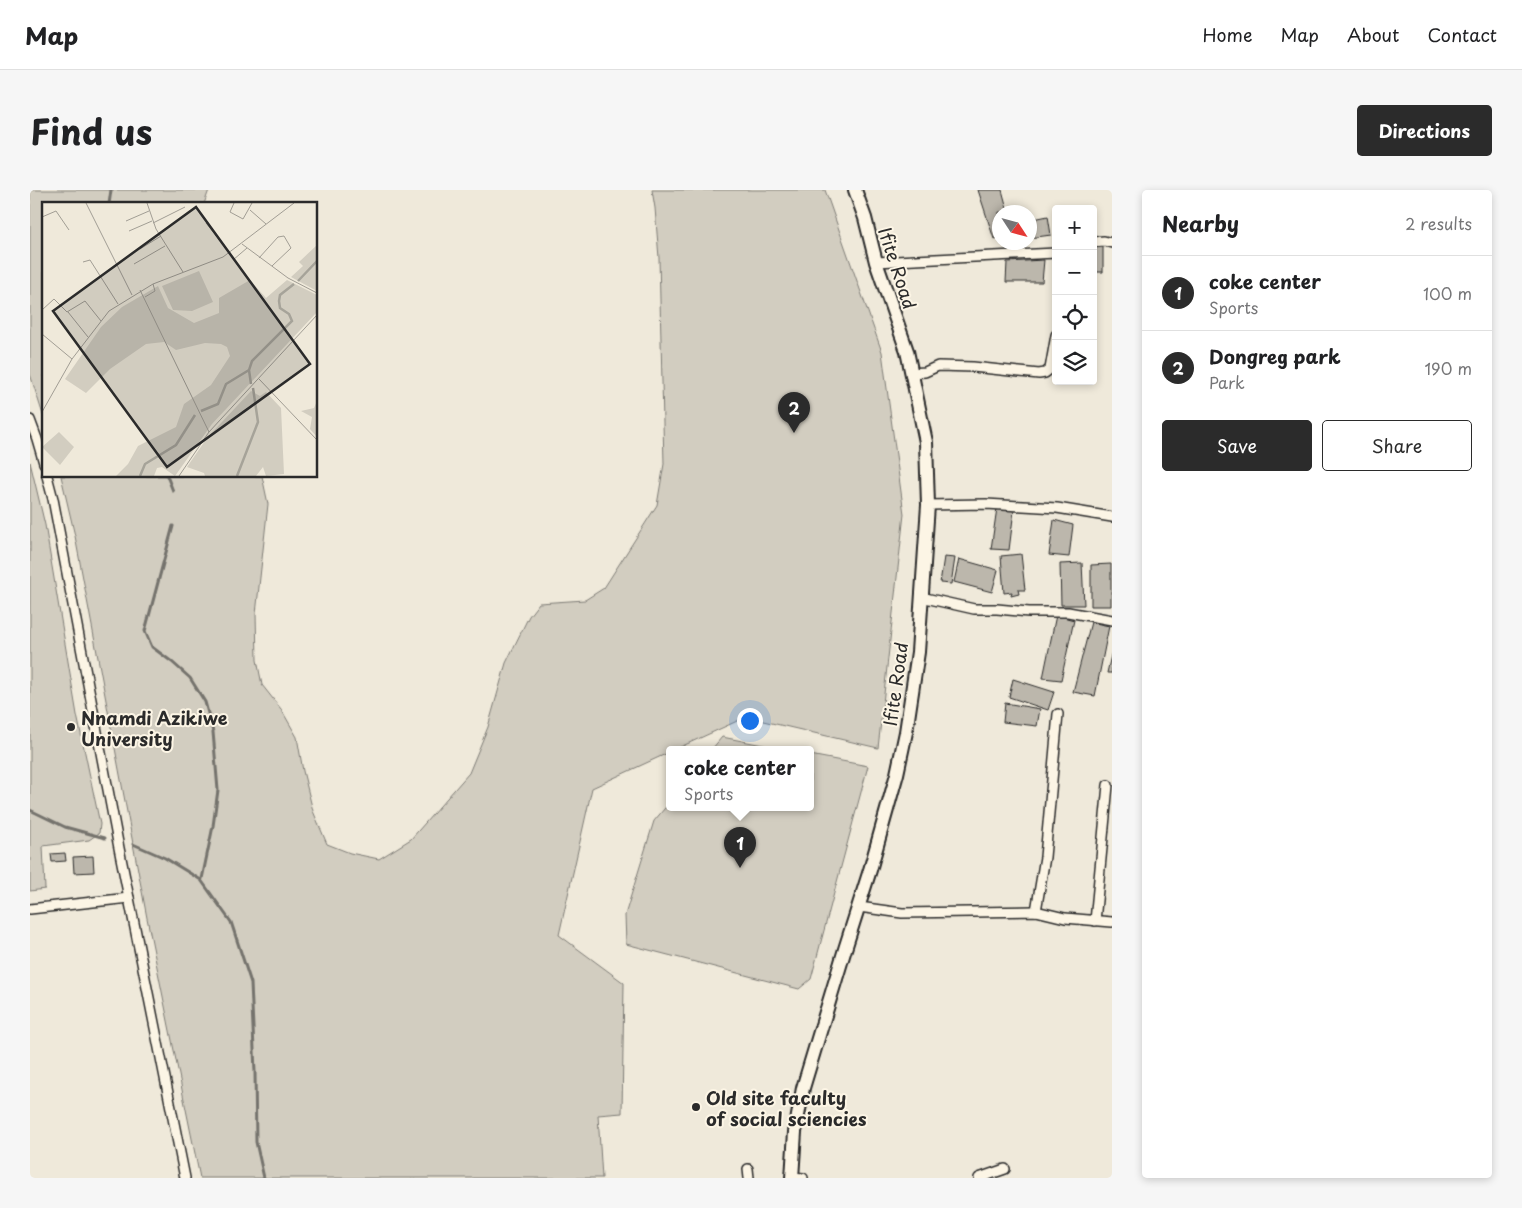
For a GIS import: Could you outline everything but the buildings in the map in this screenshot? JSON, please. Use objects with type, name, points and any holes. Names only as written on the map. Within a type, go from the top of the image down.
[{"type":"street","name":"Ifite Road","points":[[792,1178],[795,1132],[803,1088],[844,949],[859,907],[897,774],[906,732],[918,652],[928,505],[926,442],[907,351],[876,262],[865,218],[855,190]]},
{"type":"street","points":[[1097,242],[1112,243]]},
{"type":"street","points":[[876,262],[1052,253]]},
{"type":"street","points":[[912,373],[925,372],[938,366],[973,367],[1045,374],[1050,369],[1055,340]]},
{"type":"street","points":[[30,420],[42,456]]},
{"type":"street","points":[[48,478],[54,500],[128,898],[185,1178]]},
{"type":"street","points":[[928,505],[986,504],[1057,508],[1112,517]]},
{"type":"street","points":[[921,597],[974,609],[1068,612],[1112,620]]},
{"type":"street","points":[[1036,911],[1045,856],[1058,714]]},
{"type":"street","points":[[1095,921],[1108,785]]},
{"type":"street","points":[[30,909],[128,898]]},
{"type":"street","points":[[859,907],[902,913],[1036,911],[1065,918],[1112,922]]},
{"type":"street","points":[[979,1178],[1005,1169]]},
{"type":"street","points":[[792,1178],[803,1178]]},
{"type":"shaded area","points":[[30,190],[209,190],[205,202],[42,202],[42,412],[30,374]]},
{"type":"shaded area","points":[[652,190],[825,190],[882,352],[904,514],[878,748],[746,717],[683,746],[666,746],[666,754],[592,788],[559,935],[624,983],[622,1113],[598,1115],[602,1178],[200,1178],[147,918],[75,536],[61,478],[262,478],[268,504],[256,614],[257,660],[262,685],[281,709],[297,737],[313,811],[327,844],[350,853],[379,859],[411,839],[469,773],[488,727],[506,663],[529,616],[539,603],[585,600],[604,588],[657,505],[664,464],[659,258]]},
{"type":"shaded area","points":[[30,462],[45,525],[77,715],[100,824],[99,833],[89,840],[43,846],[45,889],[30,891]]},
{"type":"shaded area","points":[[722,737],[768,746],[714,746]]},
{"type":"shaded area","points":[[814,756],[868,766],[811,979],[799,989],[626,944],[625,915],[654,821],[666,807],[666,811],[814,811]]},
{"type":"waterway","points":[[109,202],[111,190]]},
{"type":"waterway","points":[[168,478],[173,491]]},
{"type":"waterway","points":[[173,526],[145,631],[152,647],[190,678],[205,702],[213,732],[218,790],[202,879]]},
{"type":"waterway","points":[[30,810],[65,827],[105,838]]},
{"type":"waterway","points":[[133,844],[165,858],[201,880],[231,922],[251,983],[256,1142],[264,1178]]},
{"type":"place","name":"Dongreg park","points":[[794,433]]},
{"type":"place","name":"Nnamdi Azikiwe University","points":[[71,727]]},
{"type":"place","name":"coke center","points":[[740,868]]},
{"type":"place","name":"Old site faculty of social sciencies","points":[[696,1107]]}]
